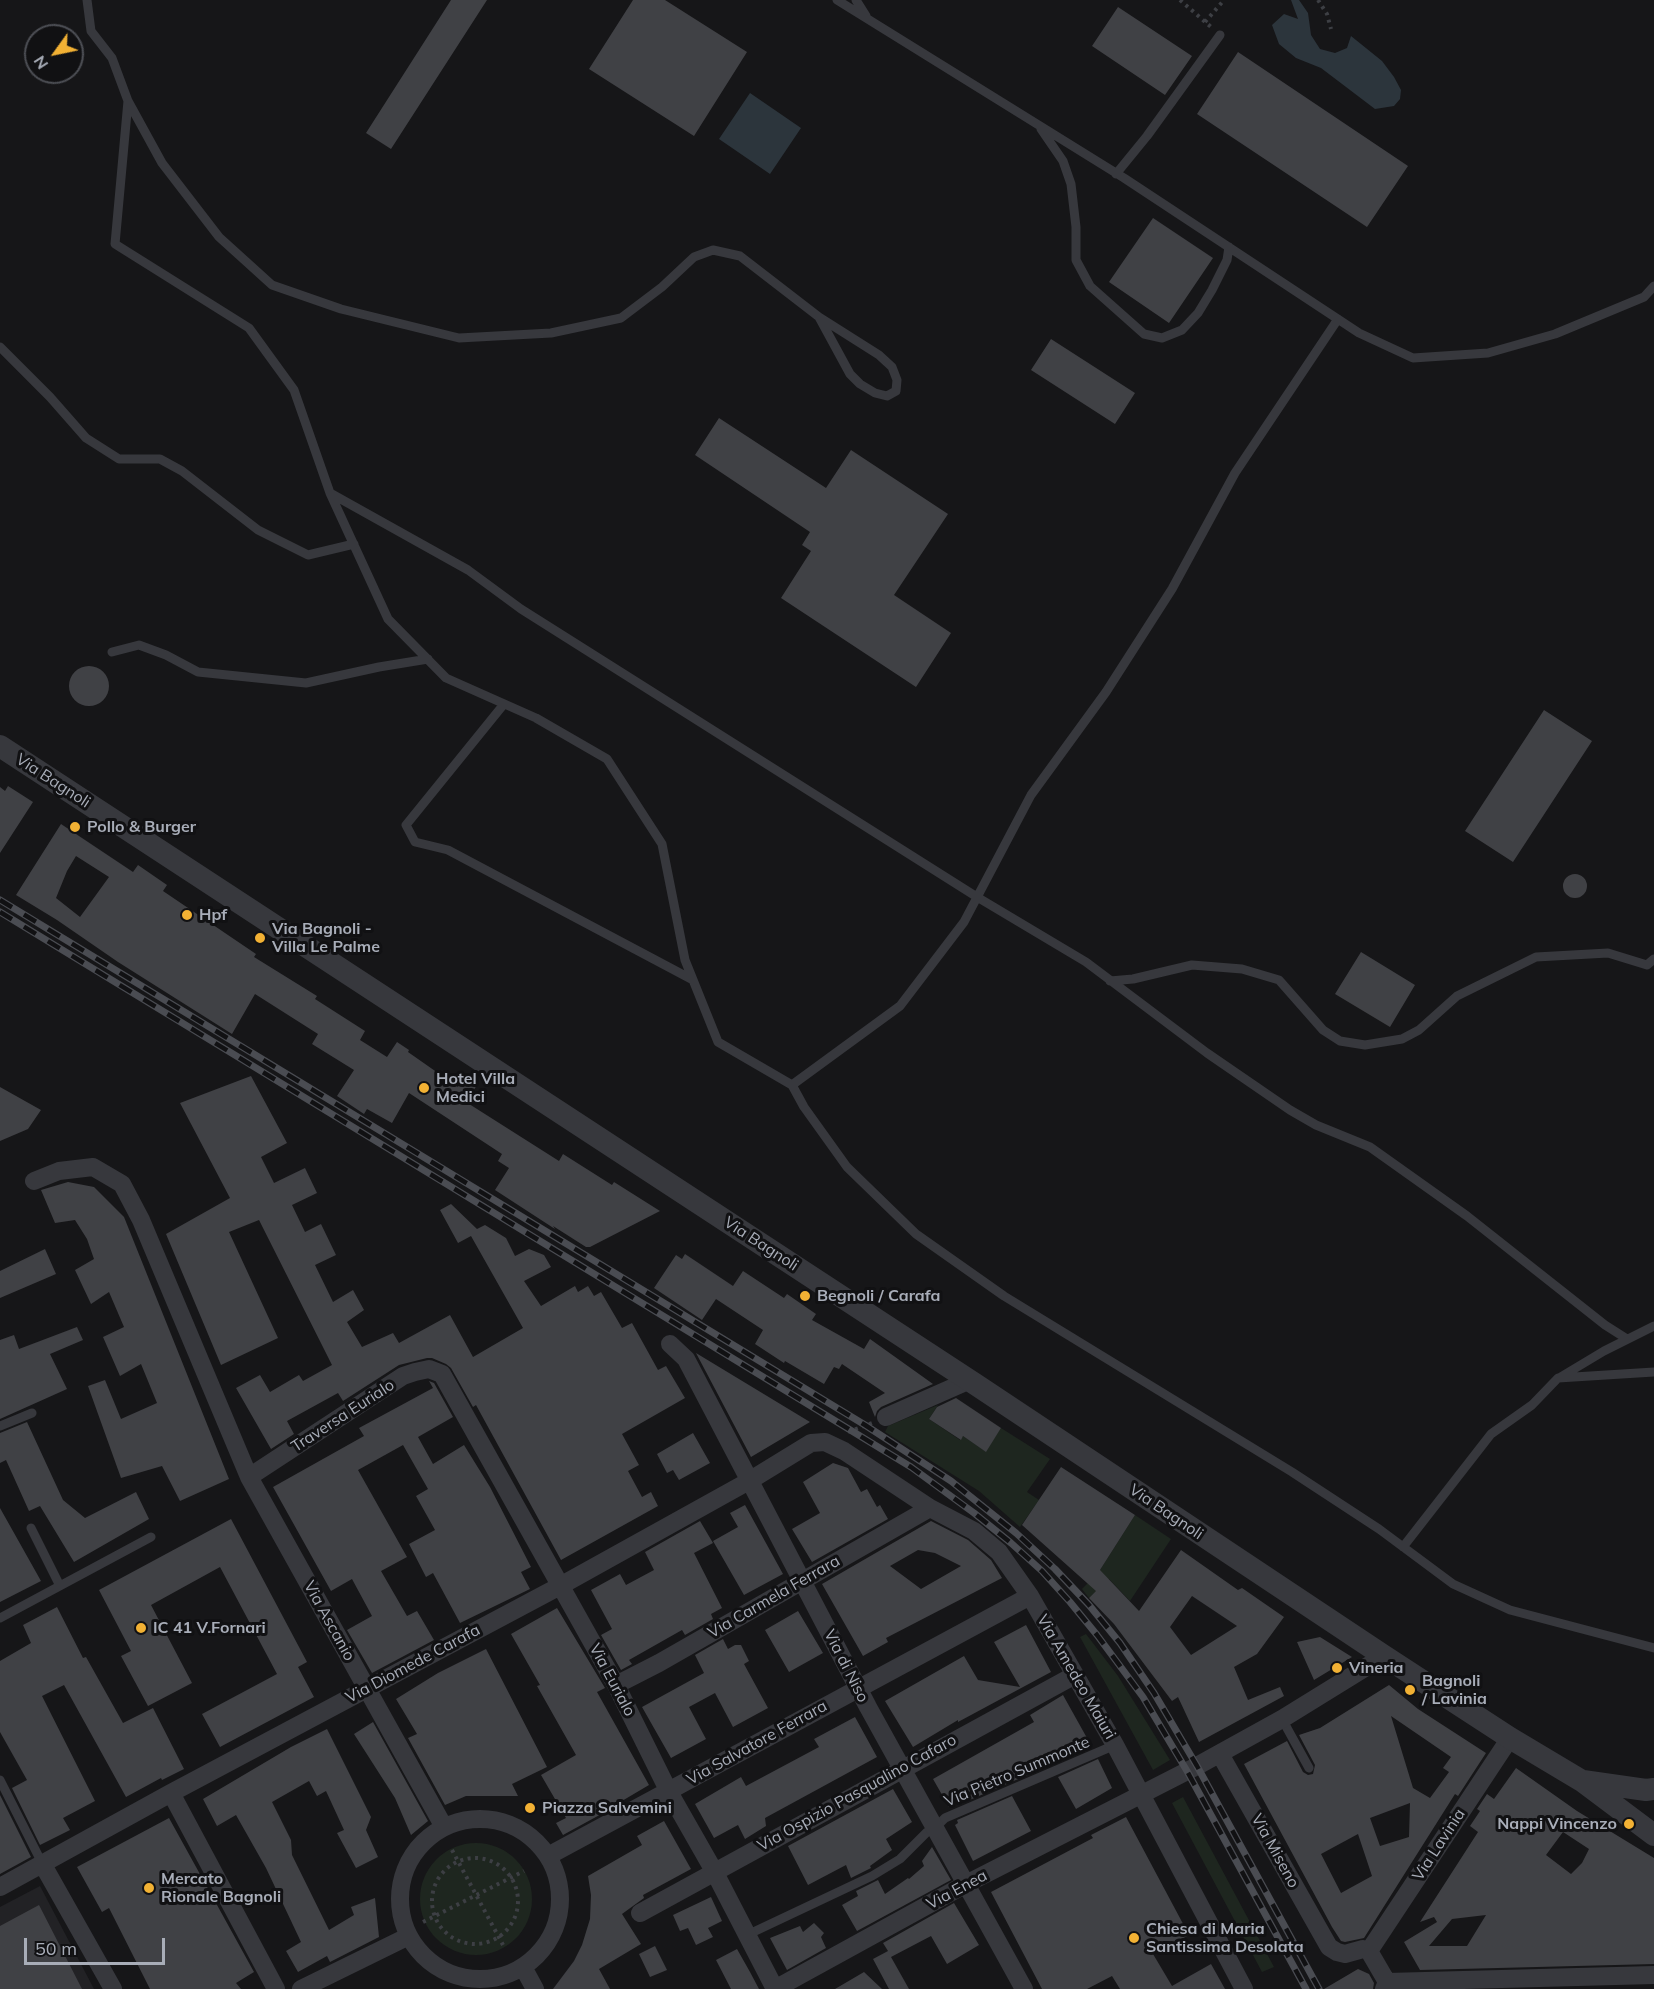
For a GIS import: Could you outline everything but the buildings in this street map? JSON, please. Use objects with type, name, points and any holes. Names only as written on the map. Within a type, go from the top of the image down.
[{"type":"street","name":"Via Bagnoli","points":[[0,746],[970,1380],[1384,1656],[1510,1738],[1582,1781],[1654,1835]]},
{"type":"street","name":"Via Ascanio","points":[[34,1181],[59,1171],[93,1167],[122,1184],[141,1220],[249,1477],[444,1827]]},
{"type":"street","name":"Via di Niso","points":[[670,1344],[686,1359],[858,1688],[1024,1989]]},
{"type":"street","name":"Traversa Eurialo","points":[[249,1477],[403,1376],[415,1371],[429,1370],[442,1374]]},
{"type":"street","name":"Via Eurialo","points":[[442,1374],[616,1685],[669,1792],[714,1871],[775,1989]]},
{"type":"street","points":[[885,1417],[970,1380]]},
{"type":"street","name":"Via Diomede Carafa","points":[[0,1887],[171,1793],[560,1586],[749,1481],[811,1443],[825,1442]]},
{"type":"street","name":"Via Amedeo Maiuri","points":[[825,1442],[844,1451],[930,1508],[974,1531],[999,1552],[1030,1596],[1115,1745],[1244,1989]]},
{"type":"street","name":"Via Carmela Ferrara","points":[[616,1685],[659,1663],[930,1508]]},
{"type":"street","name":"Via Salvatore Ferrara","points":[[548,1856],[1030,1596]]},
{"type":"street","points":[[1220,1754],[1384,1656]]},
{"type":"street","name":"Via Ospizio Pasqualino Cafaro","points":[[640,1913],[1075,1675]]},
{"type":"street","name":"Via Lavinia","points":[[1369,1951],[1510,1738]]},
{"type":"street","name":"Via Enea","points":[[775,1989],[966,1884],[1220,1754]]},
{"type":"street","name":"Via Miseno","points":[[1220,1754],[1329,1947],[1345,1954],[1363,1949],[1369,1951]]},
{"type":"street","points":[[1582,1781],[1646,1790],[1654,1788]]},
{"type":"street","points":[[171,1793],[276,1989]]},
{"type":"street","points":[[484,1818],[504,1822],[523,1831],[539,1844],[548,1856],[559,1883],[560,1907],[554,1931],[541,1951],[523,1967],[503,1976],[481,1979],[459,1976],[439,1968],[422,1954],[410,1936],[402,1916],[400,1895],[404,1874],[413,1855],[427,1839],[444,1827],[464,1820],[484,1818]]},
{"type":"street","points":[[43,1865],[113,1989]]},
{"type":"street","points":[[301,1989],[410,1936]]},
{"type":"street","points":[[1369,1951],[1386,1985],[1654,1975]]},
{"type":"street","points":[[523,1967],[535,1989]]},
{"type":"lane","points":[[87,0],[91,31],[111,58],[128,101],[162,163],[219,237],[272,285],[341,309],[459,338],[551,333],[621,318],[662,287],[694,257],[713,250],[740,256],[819,317],[879,355],[892,367],[897,380],[896,391],[887,396],[875,393],[860,384],[844,365],[819,317]]},
{"type":"lane","points":[[837,0],[1116,174],[1359,333],[1413,358],[1488,353],[1555,334],[1644,297],[1654,286]]},
{"type":"lane","points":[[856,0],[867,18]]},
{"type":"lane","points":[[1116,174],[1147,136],[1220,35]]},
{"type":"lane","points":[[128,101],[115,244],[249,328],[294,390],[330,493],[388,619],[446,678],[536,717],[608,759],[662,844],[685,960],[718,1042],[792,1085],[804,1107],[847,1167],[916,1234],[1004,1296],[1292,1472],[1403,1547],[1453,1584],[1510,1610],[1654,1648]]},
{"type":"lane","points":[[1038,125],[1063,161],[1071,184],[1076,227],[1076,260],[1090,286],[1144,334],[1162,338],[1182,330],[1198,313],[1212,290],[1227,260],[1228,247]]},
{"type":"lane","points":[[792,1085],[900,1006],[964,922],[1031,795],[1106,692],[1172,589],[1235,473],[1338,319]]},
{"type":"lane","points":[[0,347],[50,397],[86,438],[119,459],[160,459],[182,471],[258,531],[308,555],[354,544]]},
{"type":"lane","points":[[330,493],[468,570],[521,609],[978,897],[1086,962],[1207,1053],[1290,1110],[1316,1125],[1370,1147],[1467,1216],[1628,1340]]},
{"type":"lane","points":[[112,652],[139,645],[166,655],[198,672],[306,683],[379,667],[428,660]]},
{"type":"lane","points":[[504,704],[406,825],[415,842],[448,850],[693,980]]},
{"type":"lane","points":[[1110,981],[1133,979],[1191,965],[1242,969],[1279,980],[1323,1030],[1340,1041],[1365,1044],[1402,1040],[1419,1030],[1457,996],[1536,957],[1608,953],[1647,965],[1654,959]]},
{"type":"lane","points":[[1403,1547],[1491,1434],[1532,1405],[1558,1378],[1604,1351],[1654,1326]]},
{"type":"lane","points":[[1558,1378],[1654,1372]]},
{"type":"lane","points":[[0,1426],[32,1413]]},
{"type":"lane","points":[[31,1528],[60,1586]]},
{"type":"lane","points":[[0,1618],[151,1537]]},
{"type":"lane","points":[[1282,1719],[1309,1768]]},
{"type":"lane","name":"Via Pietro Summonte","points":[[747,1935],[872,1876],[900,1859],[945,1818],[1115,1745]]},
{"type":"lane","points":[[0,1780],[43,1865]]},
{"type":"path","points":[[1180,0],[1220,35]]},
{"type":"path","points":[[1205,22],[1224,0]]},
{"type":"path","points":[[1318,0],[1327,14],[1331,29]]},
{"type":"path","points":[[825,1442],[885,1417]]},
{"type":"path","points":[[452,1850],[503,1945]]},
{"type":"path","points":[[473,1858],[488,1860],[501,1866],[511,1877],[517,1889],[517,1910],[509,1928],[499,1937],[487,1943],[462,1942],[441,1928],[432,1903],[439,1878],[447,1869],[458,1862],[473,1858]]},
{"type":"path","points":[[423,1922],[524,1871]]},
{"type":"shaded area","points":[[1291,0],[1299,0],[1308,13],[1311,35],[1320,49],[1335,53],[1347,48],[1351,36],[1382,61],[1401,90],[1400,99],[1394,106],[1375,109],[1321,68],[1296,58],[1279,44],[1272,25],[1284,14],[1298,19]]},
{"type":"shaded area","points":[[750,93],[801,128],[770,174],[719,139]]},
{"type":"shaded area","points":[[938,1405],[929,1419],[960,1440],[963,1436],[985,1451],[1001,1428],[1050,1459],[1027,1492],[1039,1500],[1020,1527],[979,1491],[885,1432],[888,1426]]},
{"type":"shaded area","points":[[1135,1515],[1171,1539],[1130,1601],[1109,1579],[1089,1598],[1082,1589],[1098,1573]]},
{"type":"shaded area","points":[[1086,1634],[1118,1676],[1170,1760],[1153,1770],[1080,1637]]},
{"type":"shaded area","points":[[1183,1797],[1274,1967],[1262,1972],[1172,1803]]},
{"type":"shaded area","points":[[476,1843],[497,1848],[515,1860],[527,1878],[532,1899],[527,1920],[515,1938],[497,1950],[476,1955],[455,1950],[437,1938],[425,1920],[420,1899],[425,1878],[437,1860],[455,1848]]},
{"type":"shaded area","points":[[40,1886],[94,1989],[0,1989],[0,1907]]},
{"type":"railway","points":[[0,900],[865,1425],[951,1481],[1016,1533],[1089,1605],[1120,1643],[1154,1693],[1197,1766],[1319,1989]]},
{"type":"railway","points":[[0,912],[911,1467],[1011,1543],[1042,1571],[1070,1602],[1143,1697],[1187,1771],[1306,1989]]},
{"type":"place","name":"Pollo & Burger","points":[[75,827]]},
{"type":"place","name":"Hpf","points":[[187,915]]},
{"type":"place","name":"Via Bagnoli - Villa Le Palme","points":[[260,938]]},
{"type":"place","name":"Hotel Villa Medici","points":[[424,1088]]},
{"type":"place","name":"Begnoli / Carafa","points":[[805,1296]]},
{"type":"place","name":"IC 41 V.Fornari","points":[[141,1628]]},
{"type":"place","name":"Vineria","points":[[1337,1668]]},
{"type":"place","name":"Bagnoli / Lavinia","points":[[1410,1690]]},
{"type":"place","name":"Piazza Salvemini","points":[[530,1808]]},
{"type":"place","name":"Nappi Vincenzo","points":[[1629,1824]]},
{"type":"place","name":"Mercato Rionale Bagnoli","points":[[149,1888]]},
{"type":"place","name":"Chiesa di Maria Santissima Desolata","points":[[1134,1938]]}]
